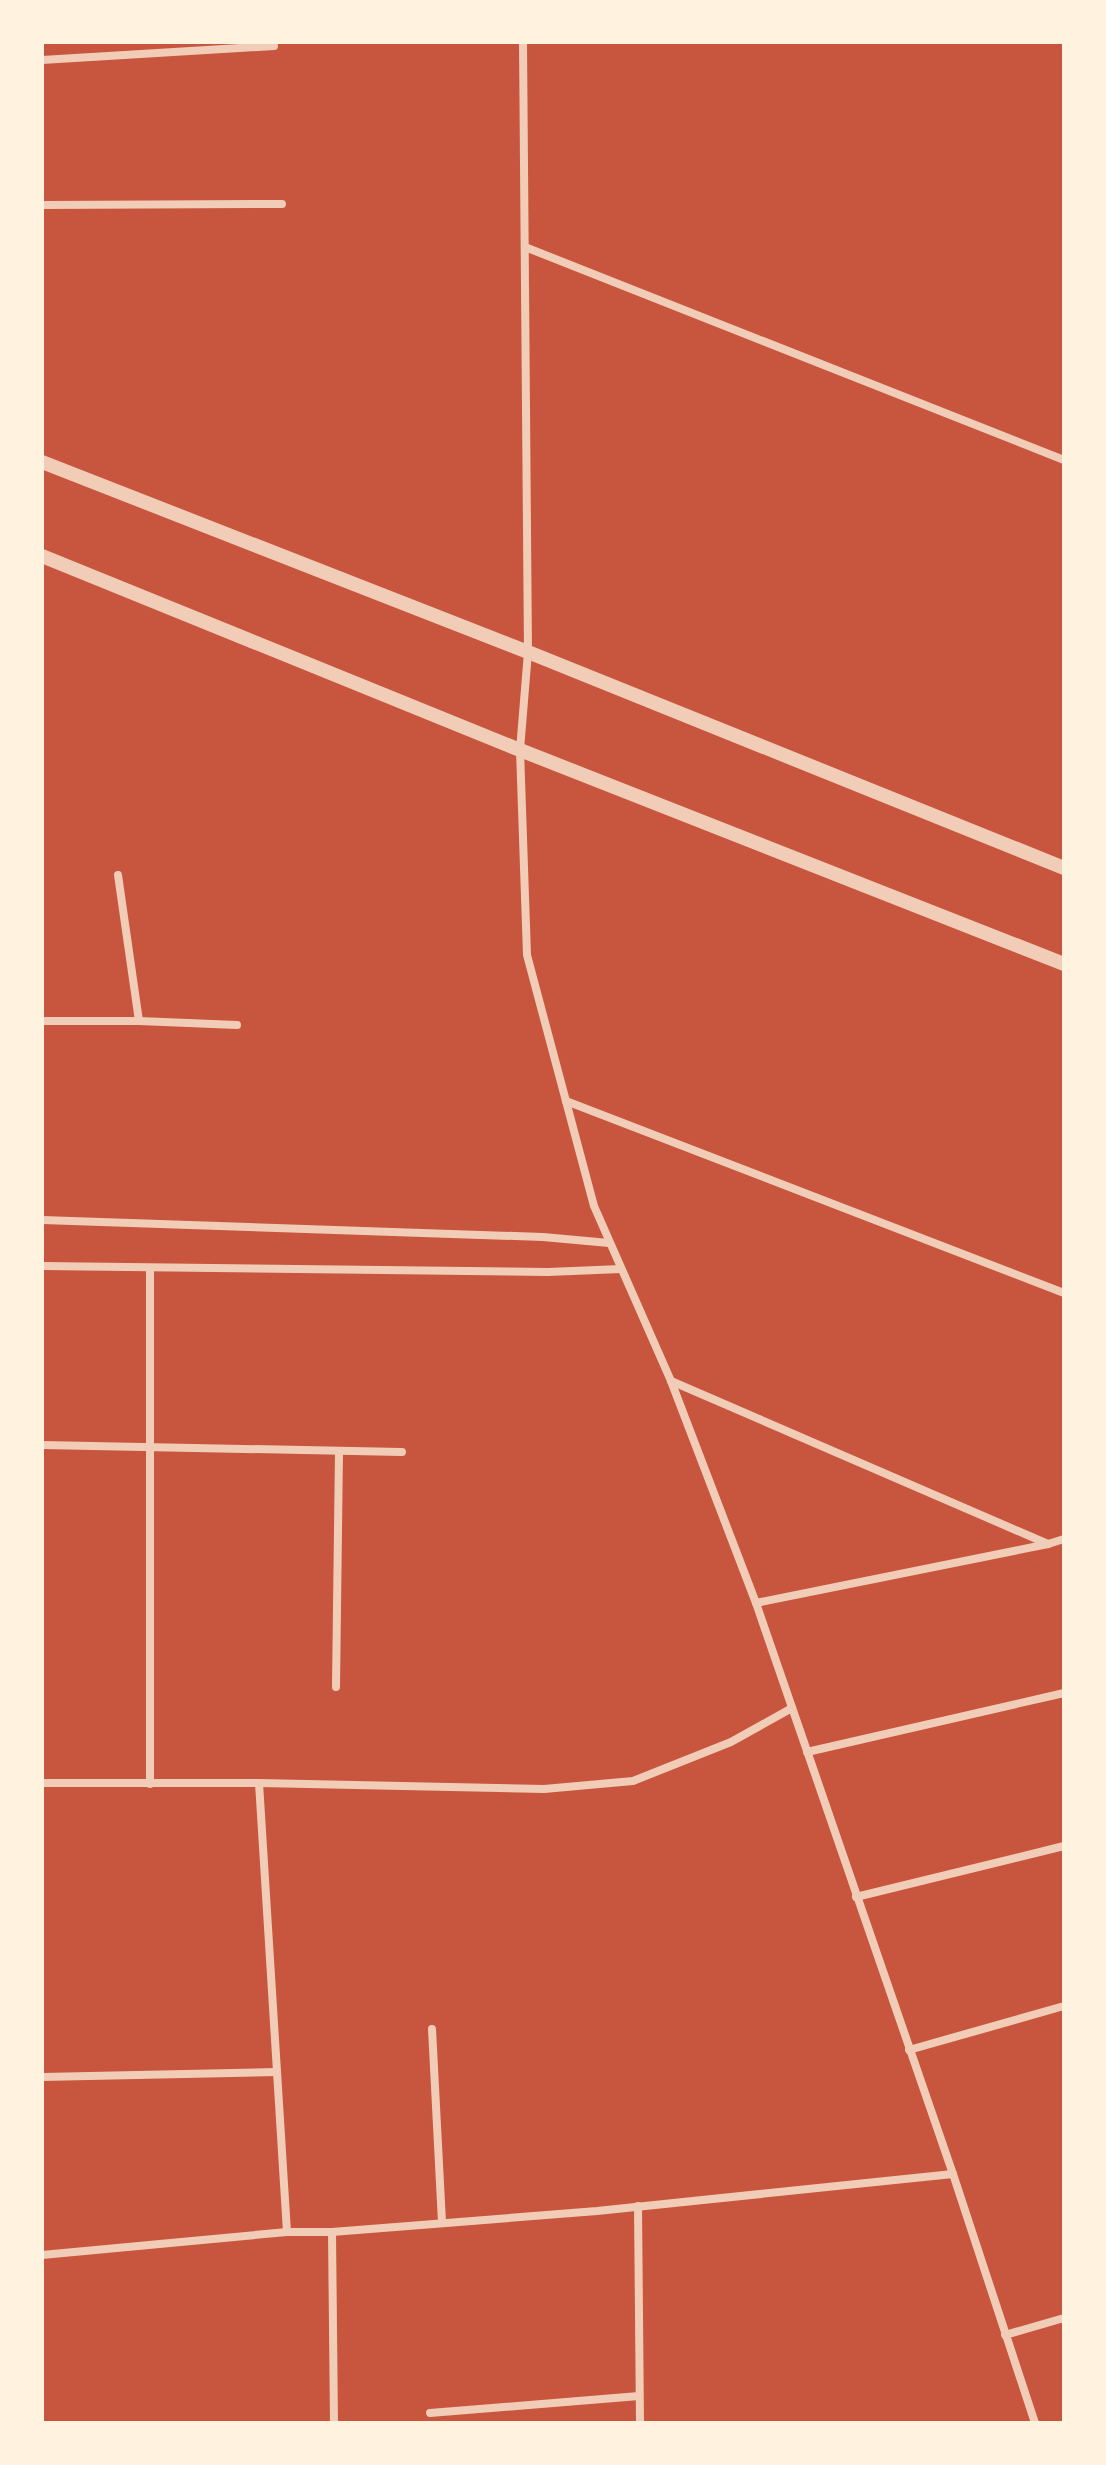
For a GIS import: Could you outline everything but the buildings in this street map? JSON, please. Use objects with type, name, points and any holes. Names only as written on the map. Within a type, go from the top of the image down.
[{"type":"street","points":[[523,42],[528,652],[520,750],[527,955],[594,1206],[671,1381],[756,1603],[953,2174],[1035,2423]]},
{"type":"street","points":[[42,60],[274,46]]},
{"type":"street","points":[[42,205],[282,204]]},
{"type":"street","points":[[525,247],[1064,460]]},
{"type":"street","points":[[42,462],[528,652],[1064,868]]},
{"type":"street","points":[[42,556],[520,750],[1064,964]]},
{"type":"street","points":[[118,875],[139,1021]]},
{"type":"street","points":[[42,1021],[237,1025]]},
{"type":"street","points":[[566,1101],[1064,1293]]},
{"type":"street","points":[[42,1220],[543,1237],[609,1243]]},
{"type":"street","points":[[42,1266],[548,1272],[621,1269]]},
{"type":"street","points":[[150,1268],[150,1784]]},
{"type":"street","points":[[671,1381],[1048,1544]]},
{"type":"street","points":[[42,1445],[402,1452]]},
{"type":"street","points":[[336,1687],[339,1451]]},
{"type":"street","points":[[756,1603],[1064,1539]]},
{"type":"street","points":[[807,1752],[1064,1693]]},
{"type":"street","points":[[42,1783],[259,1783],[544,1789],[633,1781],[731,1742],[792,1708]]},
{"type":"street","points":[[259,1783],[287,2232]]},
{"type":"street","points":[[856,1897],[1064,1846]]},
{"type":"street","points":[[909,2050],[1064,2006]]},
{"type":"street","points":[[432,2029],[442,2222]]},
{"type":"street","points":[[42,2077],[277,2072]]},
{"type":"street","points":[[42,2255],[287,2232],[332,2232],[638,2206],[953,2174]]},
{"type":"street","points":[[638,2206],[640,2423]]},
{"type":"street","points":[[332,2232],[334,2423]]},
{"type":"street","points":[[1005,2335],[1064,2318]]},
{"type":"street","points":[[430,2413],[639,2396]]}]
